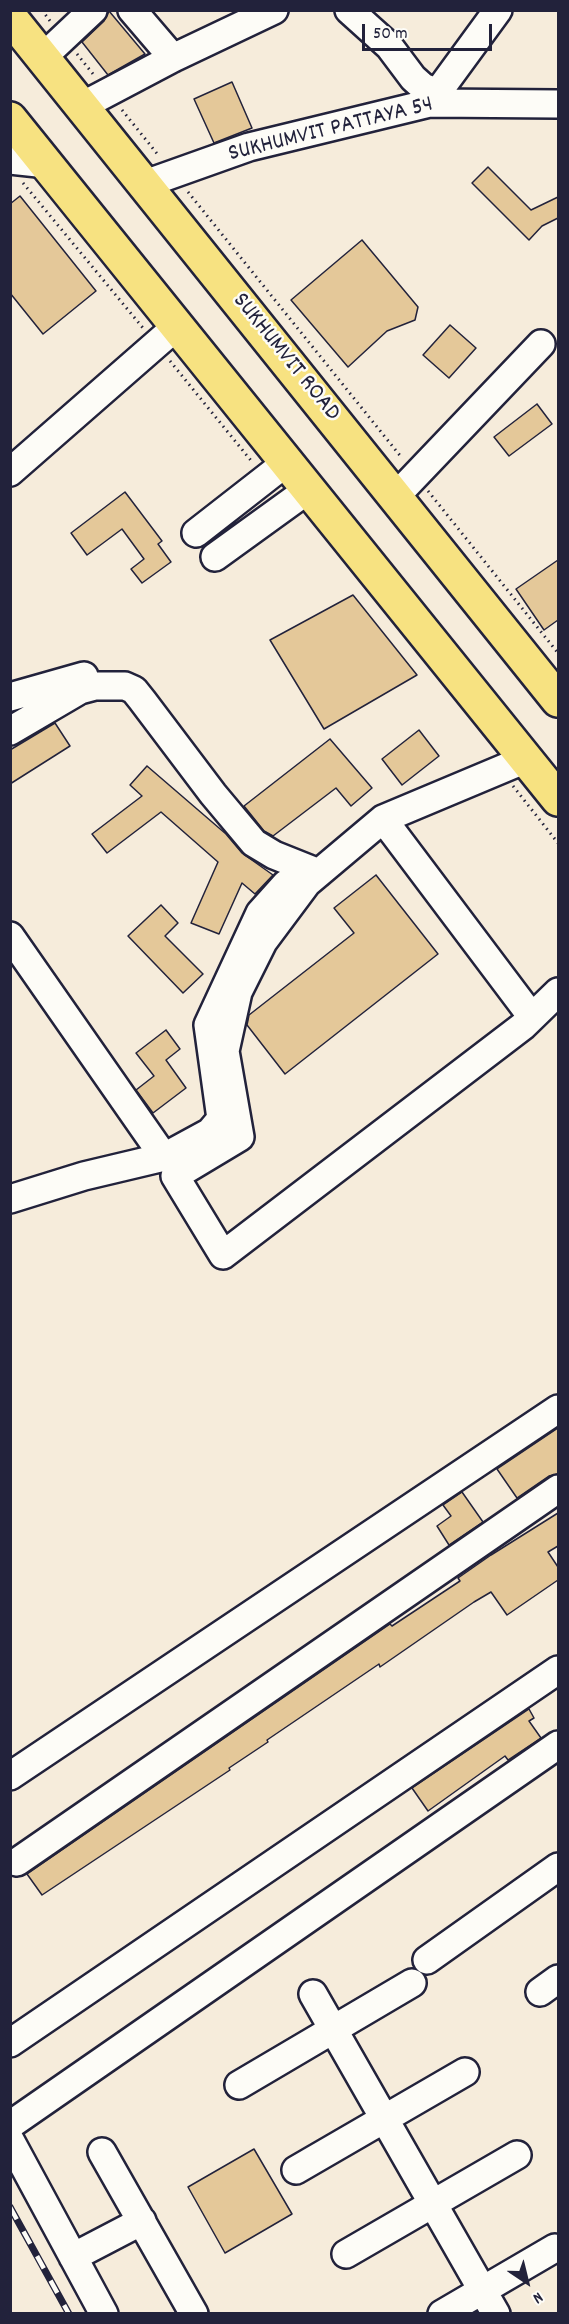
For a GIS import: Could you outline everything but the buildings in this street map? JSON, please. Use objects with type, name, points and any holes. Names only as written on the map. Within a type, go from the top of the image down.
[{"type":"highway","name":"SUKHUMVIT ROAD","points":[[10,16],[53,47],[406,486],[558,700]]},
{"type":"highway","points":[[10,119],[558,799]]},
{"type":"street","points":[[53,47],[93,10]]},
{"type":"street","points":[[132,10],[173,58]]},
{"type":"street","points":[[95,99],[173,58],[274,10]]},
{"type":"street","points":[[349,10],[389,46],[413,78],[434,98],[498,10]]},
{"type":"street","name":"SUKHUMVIT PATTAYA 54","points":[[159,179],[249,147],[434,98],[558,104]]},
{"type":"street","points":[[10,160],[47,164]]},
{"type":"street","points":[[10,472],[177,326]]},
{"type":"street","points":[[406,486],[541,344]]},
{"type":"street","points":[[196,533],[287,462]]},
{"type":"street","points":[[214,557],[309,489]]},
{"type":"street","points":[[10,697],[114,667]]},
{"type":"street","points":[[10,731],[80,690],[95,686],[125,686],[134,690],[213,794],[254,843],[274,855],[311,869]]},
{"type":"street","points":[[10,1199],[84,1176],[164,1157],[210,1132],[221,1119],[208,1025],[260,913],[311,869],[383,819],[526,759]]},
{"type":"street","points":[[383,819],[532,1017]]},
{"type":"street","points":[[311,869],[307,883],[263,942],[238,992],[225,1051],[240,1137],[175,1176],[223,1255],[532,1017],[558,993]]},
{"type":"street","points":[[10,936],[164,1157]]},
{"type":"street","points":[[10,1776],[558,1409]]},
{"type":"street","points":[[17,1862],[558,1489]]},
{"type":"street","points":[[10,2043],[558,1670]]},
{"type":"street","points":[[10,2125],[558,1745]]},
{"type":"street","points":[[239,2085],[334,2030],[420,1972],[558,1867]]},
{"type":"street","points":[[313,1994],[496,2313]]},
{"type":"street","points":[[296,2170],[465,2072]]},
{"type":"street","points":[[10,2140],[104,2313]]},
{"type":"street","points":[[102,2152],[194,2313]]},
{"type":"street","points":[[346,2254],[517,2155]]},
{"type":"street","points":[[73,2257],[142,2221]]},
{"type":"street","points":[[442,2313],[555,2248]]},
{"type":"path","points":[[42,10],[53,47],[406,486],[558,654]]},
{"type":"railway","points":[[10,2207],[69,2314]]}]
